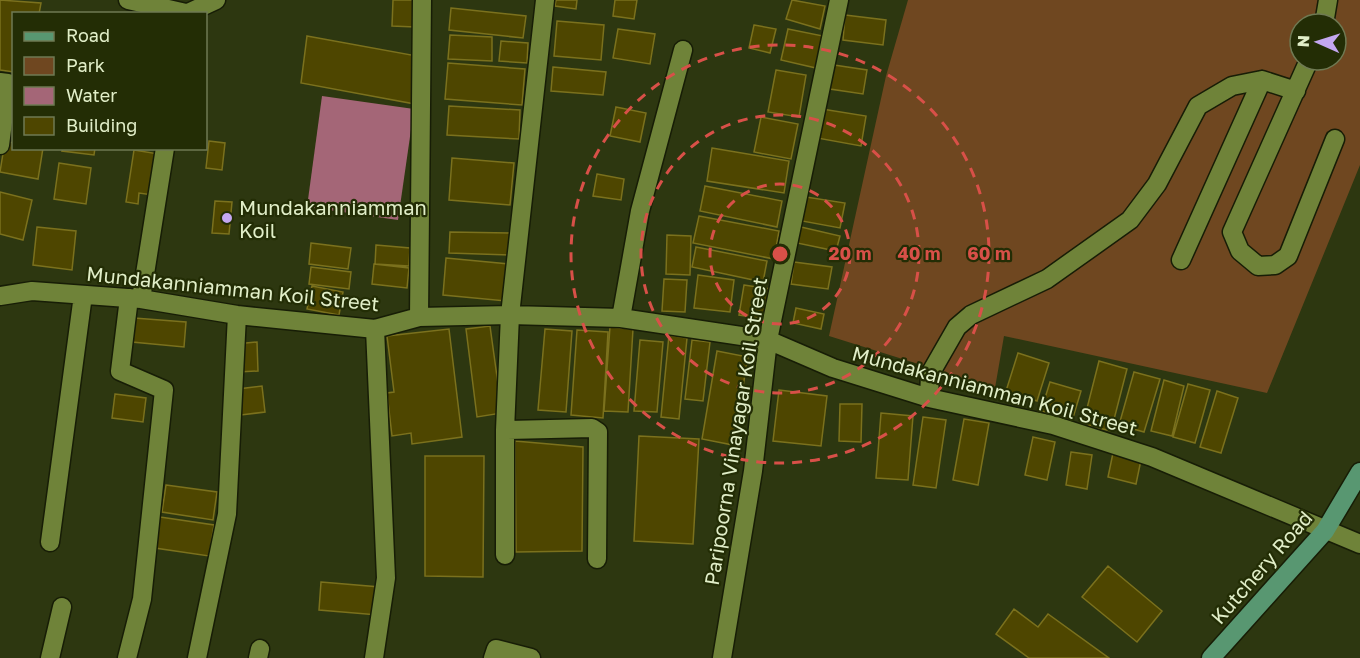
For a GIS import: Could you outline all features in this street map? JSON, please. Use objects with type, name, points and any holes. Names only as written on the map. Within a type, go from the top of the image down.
[{"type":"main road","name":"Kutchery Road","points":[[1211,658],[1325,531],[1360,472]]},
{"type":"street","points":[[128,0],[182,12]]},
{"type":"street","points":[[188,12],[216,0]]},
{"type":"street","points":[[419,317],[422,0]]},
{"type":"street","points":[[505,555],[505,430],[510,315],[545,0]]},
{"type":"street","name":"Paripoorna Vinayagar Koil Street","points":[[722,658],[753,471],[768,340],[839,0]]},
{"type":"street","points":[[621,318],[640,211],[682,50]]},
{"type":"street","points":[[1304,72],[1232,232],[1240,251],[1258,266],[1275,265],[1288,256],[1335,139]]},
{"type":"street","points":[[929,398],[930,374],[957,327],[971,315],[1047,279],[1130,220],[1157,184],[1198,106],[1232,86],[1262,80],[1296,91]]},
{"type":"street","points":[[1180,260],[1262,80]]},
{"type":"street","points":[[0,82],[8,83],[0,145]]},
{"type":"street","points":[[127,658],[142,599],[164,390],[120,371],[165,150]]},
{"type":"street","name":"Mundakanniamman Koil Street","points":[[0,296],[32,291],[135,299],[237,315],[375,329],[419,317],[510,315],[621,318],[768,340],[833,368],[929,398],[1053,425],[1152,457],[1360,544]]},
{"type":"street","points":[[50,542],[83,295]]},
{"type":"street","points":[[197,658],[227,514],[237,315]]},
{"type":"street","points":[[374,658],[386,578],[375,329]]},
{"type":"street","points":[[505,430],[592,428],[598,432],[597,559]]},
{"type":"street","points":[[50,658],[62,607]]},
{"type":"street","points":[[493,658],[496,650],[531,658]]},
{"type":"green space","points":[[908,0],[1360,0],[1360,165],[1267,393],[1004,336],[995,388],[829,336],[886,76]]},
{"type":"water","points":[[322,96],[414,109],[398,220],[307,207]]},
{"type":"building","points":[[0,0],[41,3],[39,12],[12,12],[12,72],[0,70]]},
{"type":"building","points":[[393,0],[416,0],[415,27],[392,26]]},
{"type":"building","points":[[556,0],[577,0],[576,9],[555,6]]},
{"type":"building","points":[[615,0],[637,0],[634,19],[613,16]]},
{"type":"building","points":[[792,0],[825,6],[820,29],[786,19]]},
{"type":"building","points":[[451,8],[526,16],[523,38],[449,30]]},
{"type":"building","points":[[845,15],[886,20],[883,45],[843,40]]},
{"type":"building","points":[[557,21],[604,25],[601,60],[554,56]]},
{"type":"building","points":[[754,25],[776,29],[770,53],[749,48]]},
{"type":"building","points":[[618,29],[655,34],[650,64],[613,58]]},
{"type":"building","points":[[788,29],[823,36],[816,68],[781,60]]},
{"type":"building","points":[[450,35],[492,37],[492,61],[448,59]]},
{"type":"building","points":[[307,36],[417,56],[415,104],[301,83]]},
{"type":"building","points":[[501,41],[528,43],[527,63],[499,61]]},
{"type":"building","points":[[448,63],[525,69],[522,105],[445,99]]},
{"type":"building","points":[[834,65],[867,70],[863,94],[830,89]]},
{"type":"building","points":[[553,67],[606,72],[603,95],[551,91]]},
{"type":"building","points":[[776,70],[806,75],[799,117],[768,112]]},
{"type":"building","points":[[449,106],[520,110],[519,139],[447,135]]},
{"type":"building","points":[[616,107],[646,113],[640,142],[610,136]]},
{"type":"building","points":[[822,109],[866,116],[861,146],[817,138]]},
{"type":"building","points":[[761,117],[798,124],[791,159],[754,152]]},
{"type":"building","points":[[5,141],[12,143],[12,150],[43,150],[38,179],[0,172]]},
{"type":"building","points":[[209,141],[225,143],[222,170],[206,168]]},
{"type":"building","points":[[712,148],[789,161],[784,193],[707,181]]},
{"type":"building","points":[[62,150],[95,150],[94,155]]},
{"type":"building","points":[[134,150],[159,154],[153,195],[139,193],[138,204],[126,202]]},
{"type":"building","points":[[452,158],[514,163],[510,205],[449,200]]},
{"type":"building","points":[[59,163],[91,168],[86,204],[54,199]]},
{"type":"building","points":[[597,174],[624,179],[621,200],[593,196]]},
{"type":"building","points":[[705,186],[782,201],[777,227],[700,211]]},
{"type":"building","points":[[0,192],[32,200],[23,240],[0,234]]},
{"type":"building","points":[[806,197],[845,203],[840,228],[802,221]]},
{"type":"building","points":[[215,201],[232,202],[229,234],[212,233]]},
{"type":"building","points":[[699,216],[779,231],[774,259],[693,243]]},
{"type":"building","points":[[37,227],[76,231],[72,270],[33,265]]},
{"type":"building","points":[[801,227],[840,236],[836,251],[797,243]]},
{"type":"building","points":[[450,232],[512,233],[511,255],[449,253]]},
{"type":"building","points":[[667,235],[691,236],[690,275],[666,274]]},
{"type":"building","points":[[311,243],[351,248],[348,269],[309,264]]},
{"type":"building","points":[[376,245],[410,248],[409,266],[375,264]]},
{"type":"building","points":[[696,247],[767,261],[763,282],[692,267]]},
{"type":"building","points":[[446,258],[509,264],[506,301],[443,295]]},
{"type":"building","points":[[794,262],[832,267],[828,289],[791,284]]},
{"type":"building","points":[[374,264],[409,268],[407,288],[372,284]]},
{"type":"building","points":[[311,267],[351,272],[349,289],[309,284]]},
{"type":"building","points":[[698,275],[734,280],[730,312],[694,308]]},
{"type":"building","points":[[664,279],[687,280],[685,312],[662,311]]},
{"type":"building","points":[[744,285],[771,289],[765,319],[739,315]]},
{"type":"building","points":[[312,286],[343,292],[339,315],[307,309]]},
{"type":"building","points":[[796,308],[824,314],[821,329],[793,323]]},
{"type":"building","points":[[134,318],[186,322],[184,347],[132,342]]},
{"type":"building","points":[[490,326],[502,413],[477,417],[466,329]]},
{"type":"building","points":[[610,327],[633,329],[628,412],[604,411]]},
{"type":"building","points":[[449,329],[462,437],[412,444],[411,433],[392,436],[387,393],[394,392],[387,336]]},
{"type":"building","points":[[545,329],[572,331],[566,412],[538,410]]},
{"type":"building","points":[[577,330],[608,332],[603,418],[571,415]]},
{"type":"building","points":[[669,335],[687,338],[679,419],[661,417]]},
{"type":"building","points":[[640,340],[663,342],[657,412],[634,411]]},
{"type":"building","points":[[692,340],[710,342],[703,401],[685,399]]},
{"type":"building","points":[[257,342],[258,371],[238,372],[236,344]]},
{"type":"building","points":[[717,351],[748,357],[733,445],[702,439]]},
{"type":"building","points":[[1018,353],[1049,363],[1037,401],[1006,391]]},
{"type":"building","points":[[1099,361],[1127,369],[1111,431],[1083,424]]},
{"type":"building","points":[[1134,372],[1160,379],[1144,432],[1119,425]]},
{"type":"building","points":[[1164,380],[1184,386],[1172,436],[1151,431]]},
{"type":"building","points":[[1050,382],[1081,391],[1072,421],[1041,411]]},
{"type":"building","points":[[1188,384],[1210,390],[1195,443],[1173,437]]},
{"type":"building","points":[[262,386],[265,412],[241,415],[238,389]]},
{"type":"building","points":[[779,390],[827,396],[821,446],[773,441]]},
{"type":"building","points":[[1217,391],[1238,398],[1221,453],[1200,447]]},
{"type":"building","points":[[115,394],[146,398],[143,422],[112,418]]},
{"type":"building","points":[[840,404],[862,404],[861,442],[839,441]]},
{"type":"building","points":[[881,413],[913,416],[908,480],[876,478]]},
{"type":"building","points":[[923,417],[946,420],[936,488],[913,485]]},
{"type":"building","points":[[964,419],[989,423],[978,485],[953,480]]},
{"type":"building","points":[[639,436],[699,439],[693,544],[634,541]]},
{"type":"building","points":[[1033,437],[1055,442],[1047,480],[1025,475]]},
{"type":"building","points":[[515,441],[583,447],[582,551],[516,552]]},
{"type":"building","points":[[1071,452],[1092,455],[1087,489],[1066,485]]},
{"type":"building","points":[[1113,453],[1141,460],[1136,484],[1108,477]]},
{"type":"building","points":[[425,456],[484,456],[483,577],[425,576]]},
{"type":"building","points":[[166,485],[217,492],[213,520],[162,512]]},
{"type":"building","points":[[160,517],[214,525],[209,556],[155,548]]},
{"type":"building","points":[[1108,566],[1162,611],[1137,642],[1082,597]]},
{"type":"building","points":[[321,582],[380,587],[378,615],[319,610]]},
{"type":"building","points":[[1014,609],[1038,627],[1048,614],[1109,658],[1029,658],[996,634]]},
{"type":"place","name":"Mundakanniamman Koil","points":[[227,218]]}]
